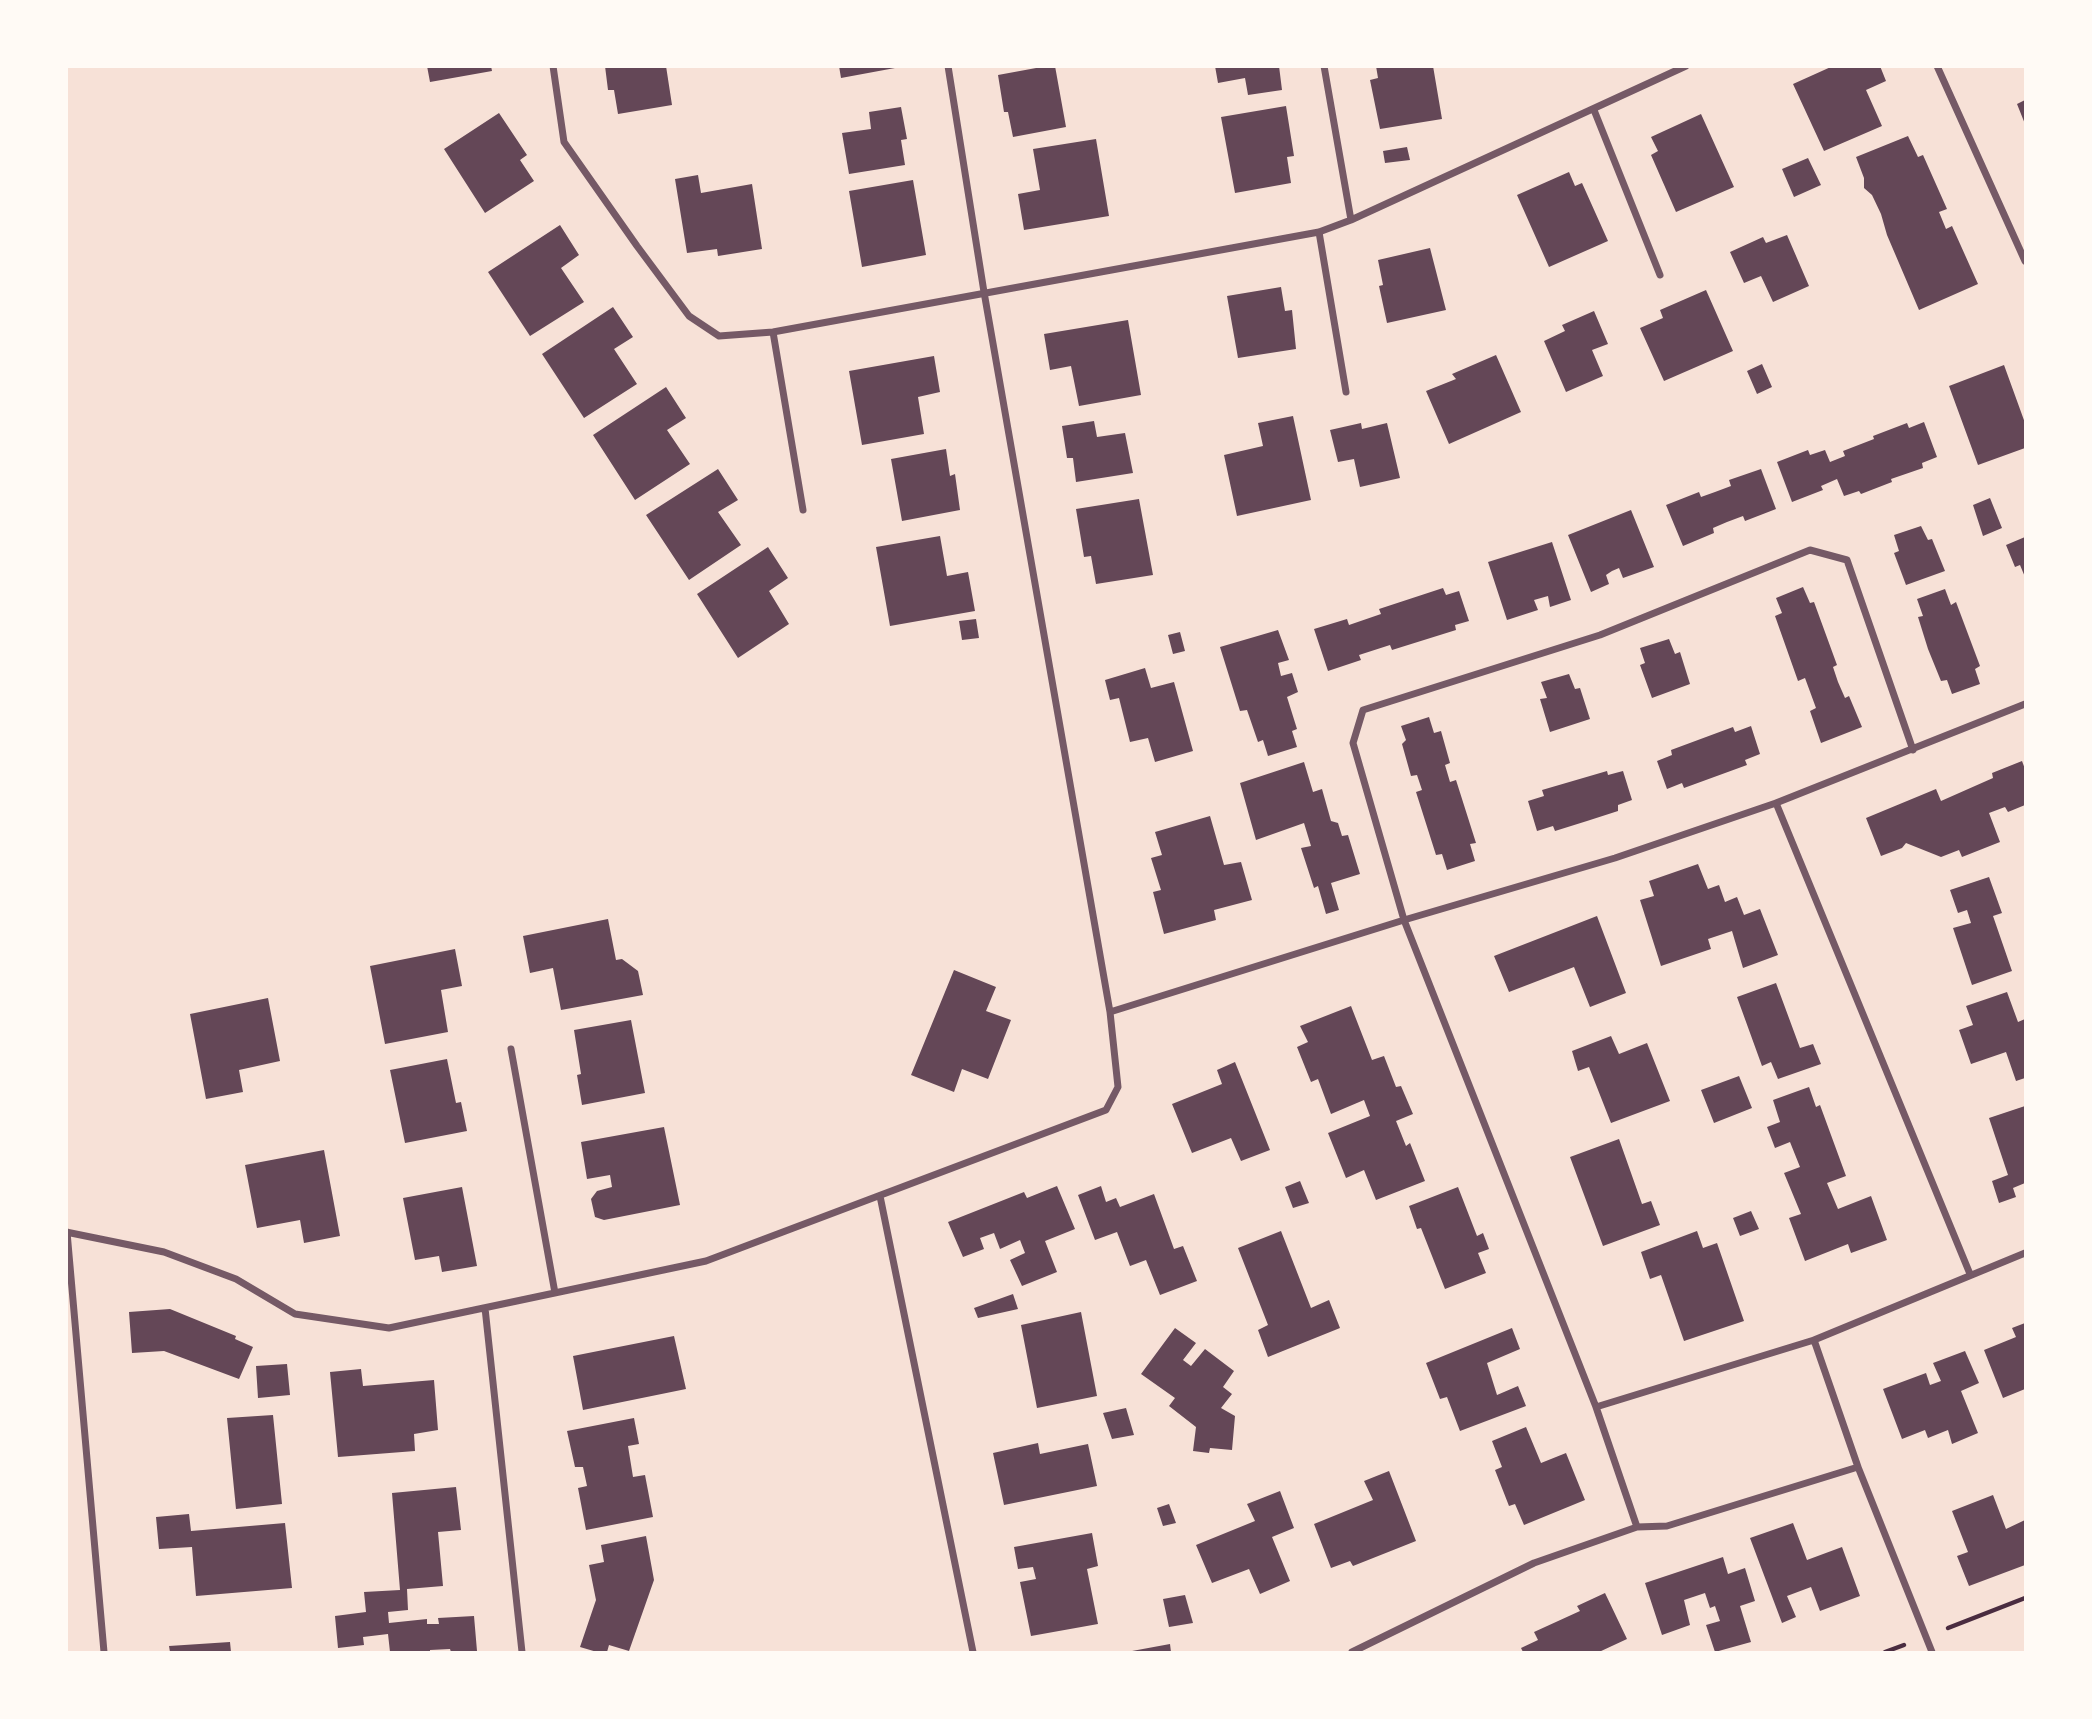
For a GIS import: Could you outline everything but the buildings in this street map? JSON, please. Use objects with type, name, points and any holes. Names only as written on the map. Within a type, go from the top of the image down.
[{"type":"street","points":[[553,66],[564,142],[689,316],[719,336],[773,332],[1320,232],[1686,66]]},
{"type":"street","points":[[104,1653],[67,1232],[164,1252],[236,1279],[295,1314],[389,1328],[706,1261],[1106,1110],[1118,1087],[1110,1012],[984,292],[948,66]]},
{"type":"street","points":[[1324,66],[1351,220]]},
{"type":"street","points":[[1937,66],[2025,261]]},
{"type":"street","points":[[1594,110],[1660,275]]},
{"type":"street","points":[[1320,232],[1346,392]]},
{"type":"street","points":[[773,332],[803,510]]},
{"type":"street","points":[[1637,1527],[1597,1407],[1404,920],[1353,743],[1363,710],[1600,635],[1810,550],[1847,560],[1913,750]]},
{"type":"street","points":[[1110,1012],[1404,920],[1615,858],[1776,803],[2025,704]]},
{"type":"street","points":[[1776,803],[1970,1274]]},
{"type":"street","points":[[511,1049],[555,1293]]},
{"type":"street","points":[[880,1196],[973,1653]]},
{"type":"street","points":[[1597,1407],[1814,1340],[2025,1253]]},
{"type":"street","points":[[485,1308],[522,1653]]},
{"type":"street","points":[[1814,1340],[1858,1466],[1932,1653]]},
{"type":"street","points":[[1352,1653],[1534,1563],[1637,1527],[1667,1526],[1858,1466]]},
{"type":"path","points":[[1926,1636],[2025,1598]]}]
